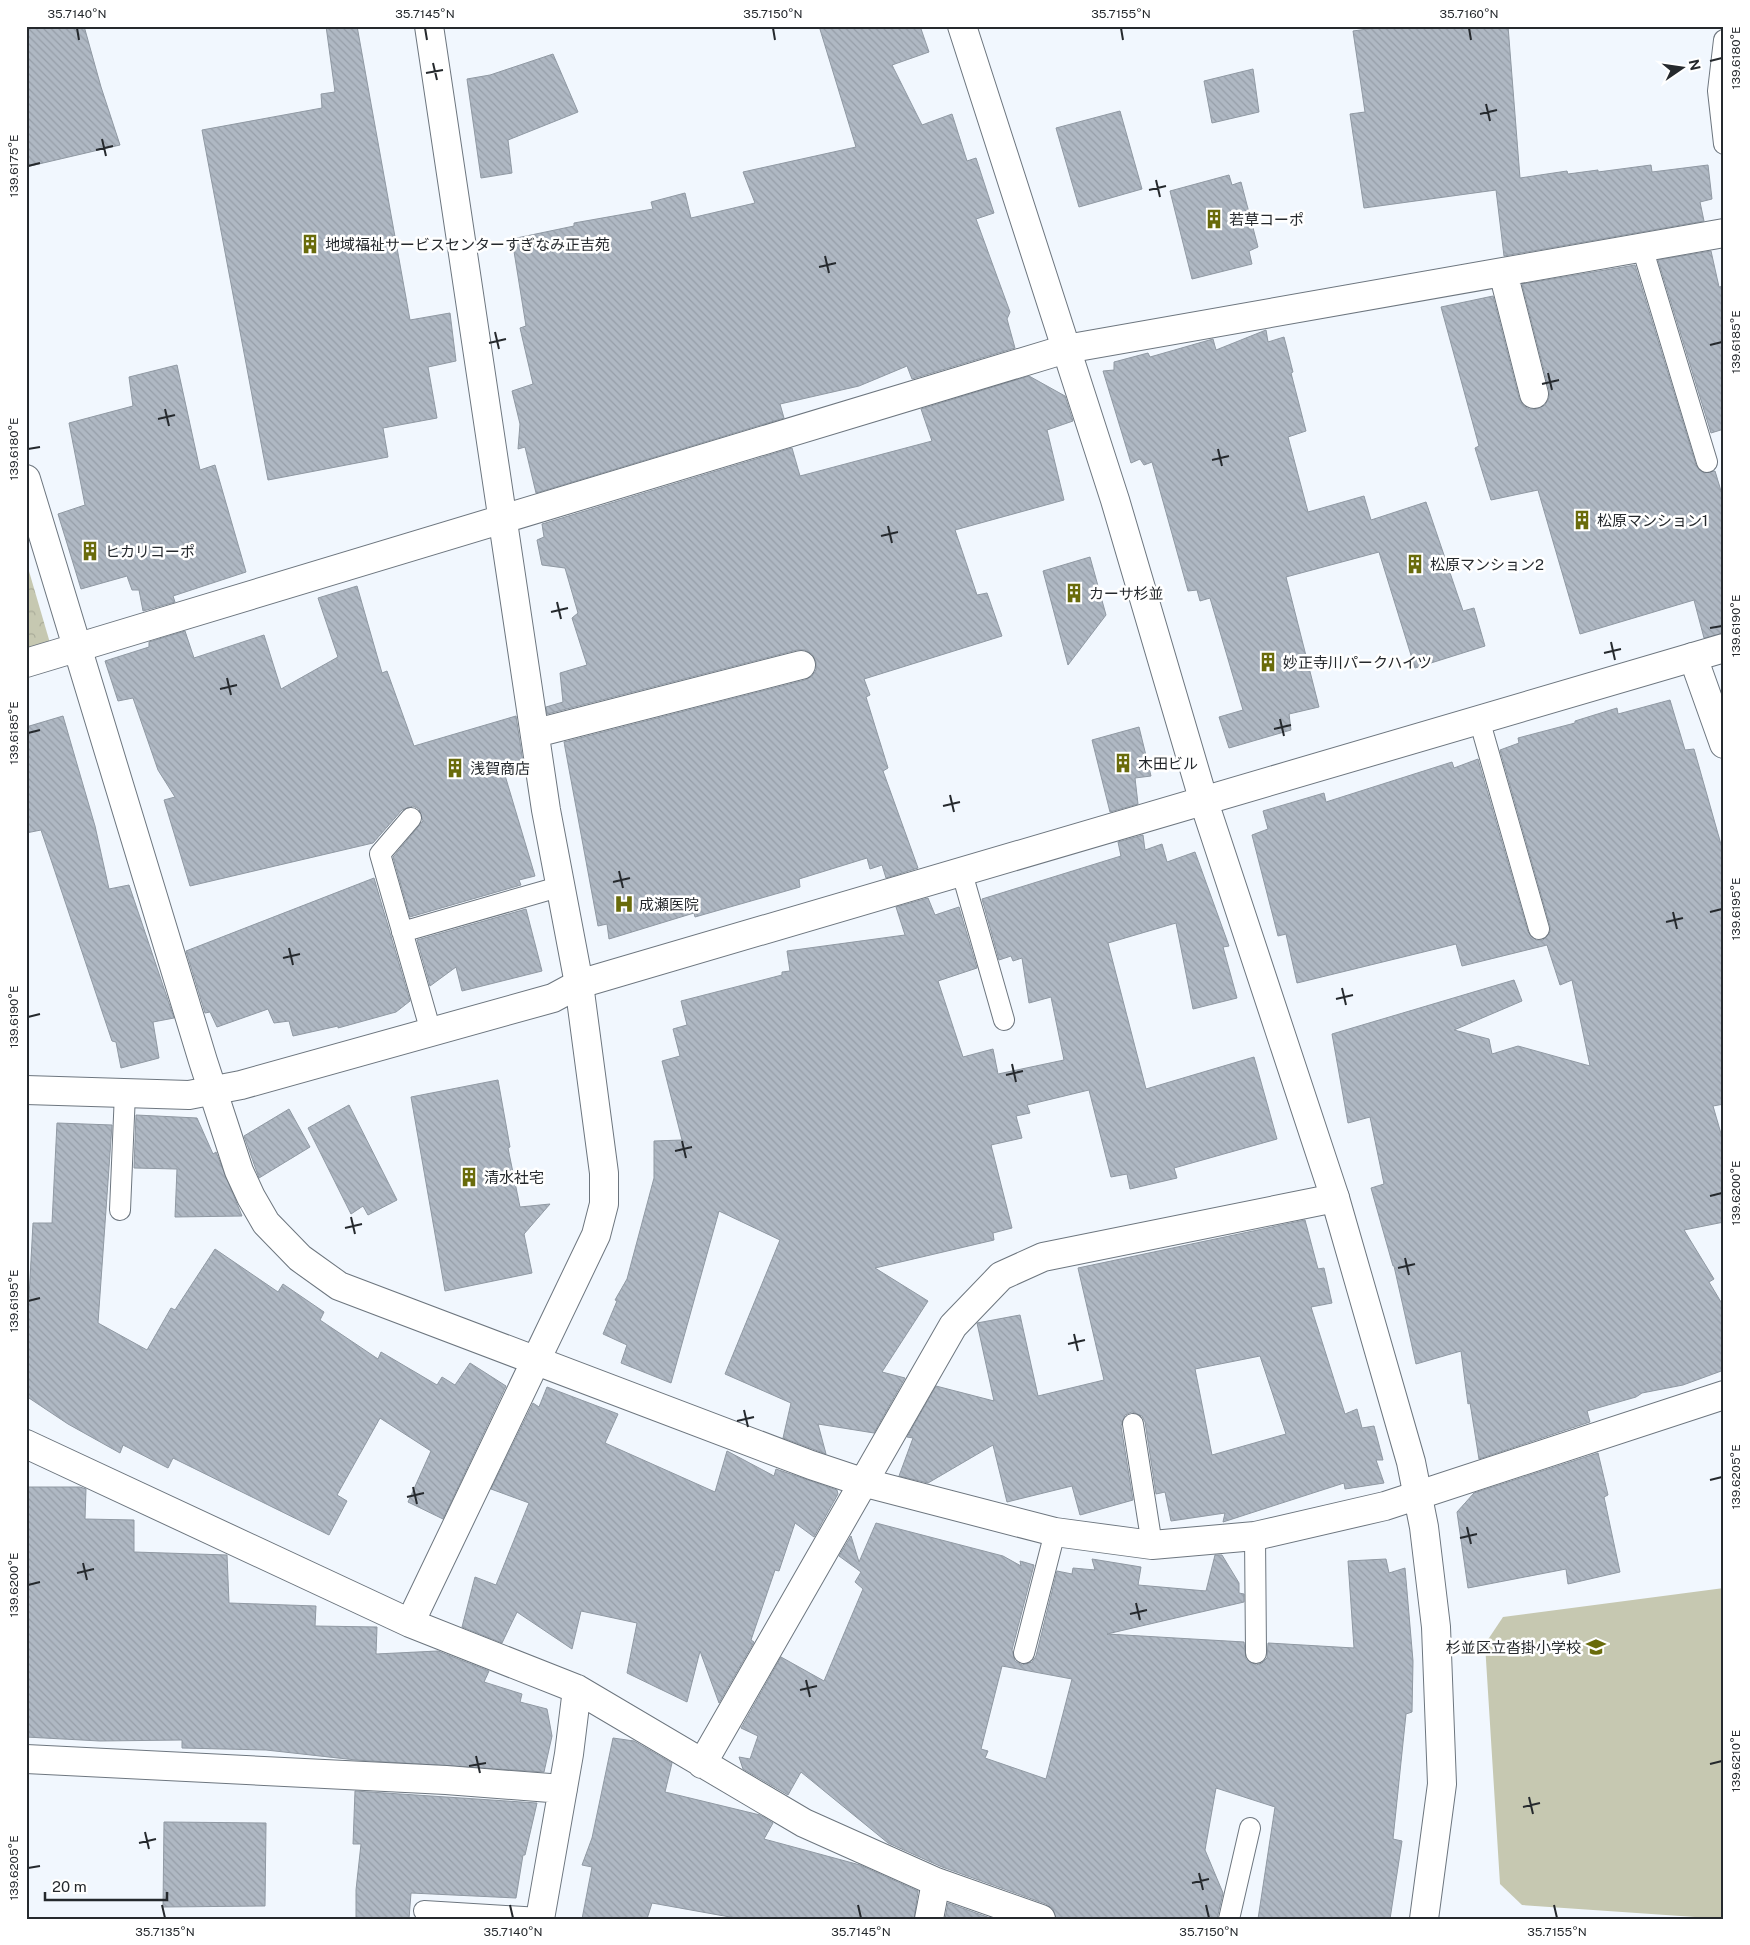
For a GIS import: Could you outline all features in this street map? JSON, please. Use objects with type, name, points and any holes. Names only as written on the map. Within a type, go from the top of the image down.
[{"type":"street","points":[[410,1623],[538,1360],[596,1235],[604,1204],[604,1173],[580,984],[546,810],[429,26]]},
{"type":"street","points":[[962,26],[1115,500],[1204,802],[1335,1198],[1412,1462],[1424,1527],[1436,1627],[1442,1784],[1424,1919]]},
{"type":"street","points":[[26,663],[503,521],[1066,349],[1724,233]]},
{"type":"street","points":[[1503,272],[1534,394]]},
{"type":"street","points":[[26,479],[239,1171],[266,1223],[300,1258],[339,1286],[381,1304],[538,1360],[812,1465],[862,1482],[1055,1532],[1152,1545],[1254,1536],[1385,1506],[1724,1395]]},
{"type":"street","points":[[26,1090],[189,1095],[213,1091],[553,998],[580,984],[1724,648]]},
{"type":"street","points":[[1693,658],[1724,744]]},
{"type":"street","points":[[536,733],[801,665]]},
{"type":"street","points":[[702,1764],[953,1326],[1001,1276],[1043,1257],[1335,1198]]},
{"type":"street","points":[[26,1444],[410,1623],[577,1689],[804,1823],[936,1882],[1041,1919]]},
{"type":"street","points":[[540,1918],[563,1789],[577,1689]]},
{"type":"street","points":[[26,1759],[446,1780],[563,1789]]},
{"type":"street","points":[[929,1919],[936,1882]]},
{"type":"lane","points":[[1724,40],[1718,91],[1724,144]]},
{"type":"lane","points":[[1642,247],[1707,462]]},
{"type":"lane","points":[[1479,719],[1539,929]]},
{"type":"lane","points":[[411,818],[380,854],[431,1032]]},
{"type":"lane","points":[[962,873],[1004,1020]]},
{"type":"lane","points":[[402,932],[562,886]]},
{"type":"lane","points":[[120,1210],[125,1093]]},
{"type":"lane","points":[[1133,1424],[1152,1545]]},
{"type":"lane","points":[[1024,1653],[1055,1532]]},
{"type":"lane","points":[[1254,1536],[1256,1653]]},
{"type":"lane","points":[[1229,1919],[1250,1828]]},
{"type":"lane","points":[[424,1911],[540,1918]]},
{"type":"green space","points":[[26,561],[50,643],[26,650]]},
{"type":"green space","name":"杉並区立沓掛小学校","points":[[1724,1588],[1724,1919],[1522,1905],[1500,1884],[1485,1644],[1503,1617]]},
{"type":"building","points":[[26,26],[84,26],[120,145],[26,167]]},
{"type":"building","name":"地域福祉サービスセンターすぎなみ正吉苑","points":[[326,26],[357,26],[410,320],[450,313],[456,361],[428,367],[437,418],[383,428],[388,457],[268,480],[202,130],[322,108],[321,94],[335,92]]},
{"type":"building","points":[[819,26],[920,26],[929,52],[892,65],[922,125],[952,114],[967,161],[976,158],[994,213],[976,219],[1010,312],[1007,319],[1015,348],[912,379],[907,366],[859,386],[780,404],[784,418],[536,493],[525,447],[518,449],[520,424],[512,391],[533,384],[520,328],[526,326],[512,239],[574,226],[574,223],[653,209],[651,202],[685,193],[691,218],[755,203],[743,172],[856,147]]},
{"type":"building","points":[[1389,26],[1508,26],[1520,178],[1567,171],[1568,174],[1598,170],[1598,172],[1651,165],[1652,172],[1708,165],[1712,199],[1700,202],[1704,221],[1504,256],[1496,190],[1364,208],[1350,114],[1365,112],[1353,31]]},
{"type":"building","points":[[553,54],[578,112],[508,140],[512,173],[481,178],[467,79],[490,75]]},
{"type":"building","points":[[1253,69],[1259,112],[1212,123],[1204,81]]},
{"type":"building","points":[[1120,111],[1142,189],[1079,207],[1056,128]]},
{"type":"building","name":"若草コーポ","points":[[1229,175],[1232,185],[1241,182],[1258,247],[1249,251],[1252,264],[1192,279],[1170,191]]},
{"type":"building","points":[[1711,251],[1719,287],[1724,286],[1724,429],[1711,433],[1658,260]]},
{"type":"building","points":[[1635,265],[1696,465],[1704,473],[1715,471],[1724,501],[1724,633],[1704,638],[1694,600],[1580,634],[1538,490],[1491,500],[1475,448],[1479,446],[1441,307],[1493,296],[1519,398],[1523,405],[1529,409],[1537,409],[1545,405],[1549,398],[1549,390],[1522,284]]},
{"type":"building","points":[[1266,330],[1268,342],[1284,337],[1293,372],[1291,373],[1306,431],[1288,437],[1308,512],[1364,496],[1371,520],[1426,502],[1463,611],[1474,608],[1485,646],[1415,668],[1379,552],[1286,577],[1319,707],[1289,714],[1291,730],[1229,748],[1219,717],[1243,710],[1210,598],[1200,601],[1197,590],[1188,591],[1152,462],[1144,465],[1140,459],[1131,463],[1103,371],[1114,370],[1114,362],[1148,353],[1150,357],[1213,339],[1216,350]]},
{"type":"building","points":[[177,365],[200,470],[215,465],[246,572],[173,596],[175,602],[143,611],[139,590],[132,590],[127,576],[81,589],[58,514],[85,505],[69,423],[133,406],[129,377]]},
{"type":"building","points":[[1029,376],[1065,396],[1073,421],[1047,430],[1064,500],[955,530],[977,595],[987,593],[1002,636],[864,679],[870,695],[866,697],[888,768],[883,771],[918,868],[886,878],[882,865],[870,869],[867,858],[799,879],[800,887],[695,917],[694,913],[609,939],[607,924],[598,926],[564,742],[805,680],[812,676],[816,670],[816,662],[812,654],[805,650],[797,650],[547,714],[546,707],[563,702],[560,673],[587,665],[572,618],[578,613],[565,568],[542,565],[537,540],[544,537],[542,524],[792,448],[800,476],[932,441],[921,409]]},
{"type":"building","name":"カーサ杉並","points":[[1090,557],[1106,615],[1068,665],[1043,571]]},
{"type":"building","points":[[357,586],[382,673],[387,671],[414,746],[516,716],[523,762],[504,772],[535,876],[519,880],[521,885],[410,917],[393,857],[423,821],[419,809],[413,806],[402,810],[373,843],[190,886],[164,800],[175,797],[158,770],[133,698],[118,701],[105,661],[149,647],[149,642],[185,631],[194,658],[264,635],[281,689],[338,657],[318,598]]},
{"type":"building","points":[[1670,700],[1685,750],[1694,749],[1724,855],[1724,1104],[1713,1106],[1724,1144],[1724,1222],[1684,1230],[1714,1279],[1709,1282],[1724,1307],[1724,1370],[1683,1385],[1642,1393],[1636,1397],[1587,1411],[1590,1422],[1479,1459],[1470,1403],[1468,1404],[1461,1351],[1416,1364],[1394,1266],[1371,1188],[1384,1184],[1370,1117],[1348,1123],[1332,1034],[1514,980],[1522,1001],[1454,1030],[1489,1039],[1492,1054],[1518,1046],[1590,1066],[1572,980],[1560,985],[1547,945],[1462,966],[1456,944],[1297,983],[1286,934],[1278,936],[1252,835],[1268,829],[1263,811],[1324,793],[1326,802],[1452,762],[1454,768],[1478,759],[1528,932],[1536,940],[1543,940],[1550,932],[1550,926],[1500,750],[1519,743],[1518,738],[1575,723],[1575,721],[1617,708],[1618,714]]},
{"type":"building","points":[[63,716],[95,826],[109,889],[129,885],[174,1018],[153,1022],[159,1058],[121,1068],[116,1042],[112,1041],[41,830],[26,833],[26,727]]},
{"type":"building","name":"木田ビル","points":[[1139,727],[1151,776],[1135,778],[1138,804],[1110,812],[1092,740]]},
{"type":"building","points":[[1143,835],[1145,850],[1162,844],[1167,862],[1195,852],[1229,946],[1223,947],[1237,998],[1193,1009],[1176,923],[1108,943],[1146,1089],[1254,1057],[1277,1139],[1174,1168],[1177,1178],[1130,1189],[1127,1174],[1111,1177],[1089,1090],[1027,1105],[1030,1113],[1016,1116],[1022,1138],[991,1145],[1012,1228],[993,1233],[994,1240],[875,1268],[928,1301],[882,1372],[905,1378],[874,1433],[818,1424],[826,1454],[783,1438],[791,1403],[725,1374],[780,1240],[719,1211],[671,1383],[621,1363],[627,1345],[603,1334],[617,1301],[615,1300],[627,1279],[654,1178],[654,1141],[682,1140],[662,1061],[680,1056],[673,1029],[687,1025],[681,1001],[782,975],[782,972],[790,971],[787,951],[905,935],[896,907],[928,898],[935,915],[959,907],[977,968],[938,981],[963,1057],[993,1049],[998,1074],[1064,1060],[1051,997],[1029,1003],[1022,958],[1013,961],[1011,956],[999,960],[982,899],[1121,856],[1118,842]]},
{"type":"building","points":[[374,878],[410,1001],[396,1012],[338,1028],[338,1026],[293,1036],[289,1021],[274,1023],[268,1009],[217,1027],[210,1012],[205,1013],[186,951]]},
{"type":"building","points":[[526,909],[542,971],[462,991],[456,967],[430,986],[417,940]]},
{"type":"building","name":"清水社宅","points":[[498,1080],[510,1147],[508,1148],[520,1207],[550,1204],[524,1234],[532,1273],[445,1291],[411,1097]]},
{"type":"building","points":[[349,1105],[397,1200],[368,1215],[363,1206],[351,1214],[308,1128]]},
{"type":"building","points":[[289,1109],[310,1147],[259,1178],[244,1136]]},
{"type":"building","points":[[136,1115],[197,1118],[213,1154],[216,1152],[242,1216],[175,1217],[177,1169],[134,1168]]},
{"type":"building","points":[[57,1123],[112,1125],[98,1323],[147,1350],[171,1308],[175,1310],[215,1249],[278,1292],[283,1284],[324,1312],[320,1320],[378,1359],[381,1352],[437,1385],[442,1377],[455,1385],[470,1363],[506,1386],[443,1519],[408,1502],[431,1451],[380,1418],[337,1495],[347,1501],[329,1535],[173,1458],[168,1468],[123,1445],[120,1453],[68,1424],[26,1396],[26,1295],[29,1297],[33,1223],[52,1223]]},
{"type":"building","points":[[1305,1220],[1318,1269],[1324,1268],[1332,1303],[1311,1307],[1345,1414],[1357,1409],[1362,1428],[1374,1426],[1383,1460],[1376,1460],[1384,1483],[1345,1489],[1344,1483],[1223,1522],[1225,1513],[1171,1521],[1165,1492],[1156,1494],[1145,1422],[1142,1416],[1132,1412],[1125,1415],[1121,1426],[1133,1500],[1080,1515],[1072,1486],[1007,1502],[993,1445],[928,1483],[899,1476],[913,1438],[907,1437],[936,1386],[994,1401],[977,1323],[1020,1315],[1038,1396],[1104,1380],[1078,1268]],"holes":[[[1260,1356],[1286,1434],[1212,1455],[1195,1369]]]},
{"type":"building","points":[[547,1387],[618,1414],[605,1443],[715,1492],[727,1451],[774,1476],[776,1469],[837,1490],[838,1494],[814,1537],[795,1523],[779,1571],[775,1570],[751,1640],[754,1642],[719,1703],[700,1651],[687,1702],[627,1673],[637,1623],[581,1611],[572,1649],[517,1612],[502,1643],[462,1627],[475,1577],[496,1585],[529,1503],[491,1489],[533,1403],[539,1407]]},
{"type":"building","points":[[1598,1453],[1608,1495],[1604,1497],[1620,1572],[1568,1584],[1566,1569],[1468,1588],[1457,1512],[1474,1493]]},
{"type":"building","points":[[26,1487],[80,1487],[86,1489],[85,1519],[134,1520],[134,1552],[227,1555],[229,1603],[316,1606],[315,1626],[377,1627],[376,1654],[438,1651],[489,1671],[484,1682],[522,1694],[520,1702],[547,1709],[552,1736],[544,1772],[356,1760],[266,1750],[182,1748],[182,1740],[100,1741],[26,1737]]},
{"type":"building","points":[[876,1523],[1003,1556],[1021,1566],[1020,1561],[1034,1565],[1012,1650],[1015,1661],[1022,1665],[1032,1662],[1036,1656],[1057,1571],[1072,1574],[1073,1568],[1095,1570],[1092,1559],[1141,1567],[1138,1585],[1206,1591],[1215,1555],[1222,1555],[1239,1583],[1239,1593],[1244,1594],[1244,1602],[1107,1634],[1244,1642],[1246,1659],[1256,1665],[1262,1663],[1267,1658],[1268,1643],[1354,1648],[1348,1561],[1386,1559],[1389,1573],[1405,1568],[1413,1661],[1412,1712],[1406,1714],[1393,1839],[1402,1841],[1390,1919],[1258,1919],[1275,1807],[1216,1788],[1205,1850],[1223,1893],[1217,1919],[1056,1919],[1053,1909],[1046,1904],[942,1867],[888,1843],[801,1772],[788,1795],[743,1769],[739,1757],[750,1759],[758,1736],[741,1728],[781,1657],[824,1681],[863,1589],[855,1582],[861,1572],[839,1556],[851,1536],[859,1562]],"holes":[[[1002,1666],[1072,1679],[1046,1779],[985,1758],[988,1751],[981,1749]]]},
{"type":"building","points":[[613,1738],[634,1741],[672,1763],[665,1792],[760,1815],[773,1823],[764,1839],[860,1865],[918,1891],[914,1919],[741,1919],[652,1903],[647,1919],[582,1919],[592,1867],[582,1865],[592,1838]]},
{"type":"building","points":[[355,1791],[537,1803],[525,1855],[523,1855],[516,1898],[411,1893],[409,1919],[356,1919],[356,1890],[361,1844],[353,1844]]},
{"type":"building","points":[[164,1822],[266,1823],[265,1906],[163,1907]]},
{"type":"building","points":[[948,1903],[993,1919],[945,1919]]},
{"type":"place","name":"若草コーポ","points":[[1214,219]]},
{"type":"place","name":"地域福祉サービスセンターすぎなみ正吉苑","points":[[310,244]]},
{"type":"place","name":"松原マンション1","points":[[1582,520]]},
{"type":"place","name":"ヒカリコーポ","points":[[90,551]]},
{"type":"place","name":"松原マンション2","points":[[1415,564]]},
{"type":"place","name":"カーサ杉並","points":[[1074,593]]},
{"type":"place","name":"妙正寺川パークハイツ","points":[[1268,662]]},
{"type":"place","name":"木田ビル","points":[[1123,763]]},
{"type":"place","name":"浅賀商店","points":[[455,768]]},
{"type":"place","name":"成瀬医院","points":[[624,904]]},
{"type":"place","name":"清水社宅","points":[[469,1177]]},
{"type":"place","name":"杉並区立沓掛小学校","points":[[1596,1647]]}]
